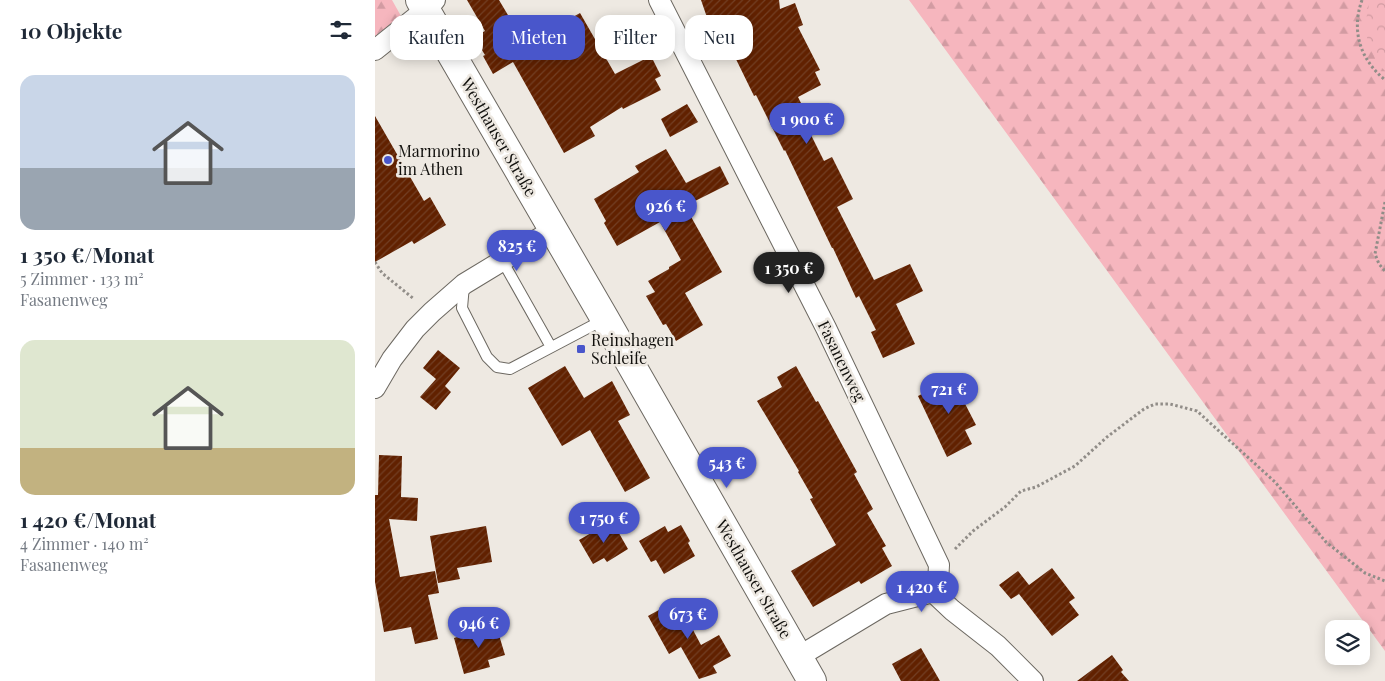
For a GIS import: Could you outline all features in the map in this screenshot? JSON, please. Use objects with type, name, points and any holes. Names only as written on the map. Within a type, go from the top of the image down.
[{"type":"main road","name":"Westhauser Straße","points":[[425,3],[812,681]]},
{"type":"street","name":"Fasanenweg","points":[[659,0],[826,328],[939,565]]},
{"type":"street","points":[[375,50],[425,3]]},
{"type":"street","points":[[375,388],[392,358],[432,312],[464,284],[553,230]]},
{"type":"street","points":[[798,657],[886,604],[933,592],[938,583],[939,565]]},
{"type":"street","points":[[933,592],[952,610],[998,646],[1033,681]]},
{"type":"lane","points":[[502,260],[551,347]]},
{"type":"lane","points":[[464,284],[462,308],[487,357],[497,367],[511,369],[605,319]]},
{"type":"path","points":[[1363,0],[1357,24],[1357,36],[1362,50],[1370,63],[1385,80]]},
{"type":"path","points":[[1385,202],[1375,254],[1379,264],[1385,271]]},
{"type":"path","points":[[375,262],[382,273],[432,312]]},
{"type":"path","points":[[939,565],[973,531],[1021,491],[1037,486],[1075,466],[1107,437],[1144,409],[1155,404],[1171,404],[1197,410],[1275,482],[1326,542],[1365,572],[1385,581]]},
{"type":"green space","points":[[375,0],[392,0],[400,15],[390,15],[390,24],[375,36]]},
{"type":"green space","points":[[909,0],[1385,0],[1385,651],[1370,630],[1370,620],[1362,620]]},
{"type":"green space","points":[[1370,0],[1385,0],[1385,71],[1376,61],[1365,32]]},
{"type":"building","points":[[467,0],[499,0],[508,15],[493,15],[493,60],[585,60],[585,22],[595,39],[595,60],[607,60],[615,74],[643,60],[653,60],[661,76],[655,79],[661,90],[623,109],[622,107],[590,127],[595,136],[564,153],[513,62],[493,74],[483,56],[485,55],[483,52],[483,32],[485,31],[483,28],[483,15],[476,15]]},
{"type":"building","points":[[701,0],[779,0],[780,9],[795,3],[803,25],[798,27],[820,70],[815,72],[821,85],[798,97],[801,103],[796,105],[824,161],[832,157],[853,199],[837,207],[874,280],[910,264],[923,291],[896,304],[915,344],[883,358],[871,332],[876,330],[859,296],[856,298],[785,150],[756,95],[754,96],[736,60],[753,60],[753,15],[706,15]]},
{"type":"building","points":[[687,104],[698,122],[670,137],[661,119]]},
{"type":"building","points":[[375,116],[424,201],[430,197],[446,225],[414,244],[412,241],[375,262]]},
{"type":"building","points":[[666,149],[686,183],[720,166],[729,184],[685,206],[722,272],[685,293],[703,325],[676,341],[666,324],[663,325],[646,296],[655,292],[648,281],[681,260],[660,222],[617,246],[604,223],[606,221],[594,199],[639,172],[635,166]]},
{"type":"building","points":[[438,350],[460,368],[445,386],[451,392],[436,410],[420,397],[436,379],[423,368]]},
{"type":"building","points":[[565,366],[584,398],[612,381],[630,415],[618,421],[650,478],[625,492],[590,430],[562,446],[528,388]]},
{"type":"building","points":[[796,366],[816,402],[818,401],[857,472],[854,474],[873,509],[867,513],[886,546],[882,548],[892,566],[861,584],[859,581],[813,607],[791,571],[836,545],[810,499],[813,498],[799,471],[757,401],[782,387],[777,377]]},
{"type":"building","points":[[960,375],[969,393],[961,396],[976,425],[965,430],[972,444],[947,457],[918,396]]},
{"type":"building","points":[[379,455],[402,456],[401,497],[418,498],[417,521],[389,519],[400,577],[435,571],[439,593],[428,595],[438,639],[415,644],[411,627],[384,632],[375,582],[375,495],[378,495]]},
{"type":"building","points":[[612,521],[628,549],[607,562],[604,558],[593,564],[579,540]]},
{"type":"building","points":[[681,525],[690,541],[688,543],[695,556],[664,574],[656,560],[651,562],[639,541],[665,526],[668,532]]},
{"type":"building","points":[[486,526],[492,562],[457,568],[460,579],[438,583],[430,536]]},
{"type":"building","points":[[1052,568],[1075,598],[1069,602],[1079,615],[1052,636],[1019,594],[1011,599],[999,585],[1018,571],[1029,585]]},
{"type":"building","points":[[677,600],[701,645],[719,635],[731,656],[713,666],[717,673],[699,679],[681,647],[669,654],[648,616]]},
{"type":"building","points":[[496,625],[505,655],[488,660],[490,667],[464,674],[454,638]]},
{"type":"building","points":[[921,648],[940,681],[901,681],[892,664]]},
{"type":"building","points":[[1112,655],[1123,670],[1121,672],[1129,681],[1077,681]]},
{"type":"place","name":"Marmorino im Athen","points":[[388,160]]},
{"type":"place","name":"Reinshagen Schleife","points":[[581,349]]}]
